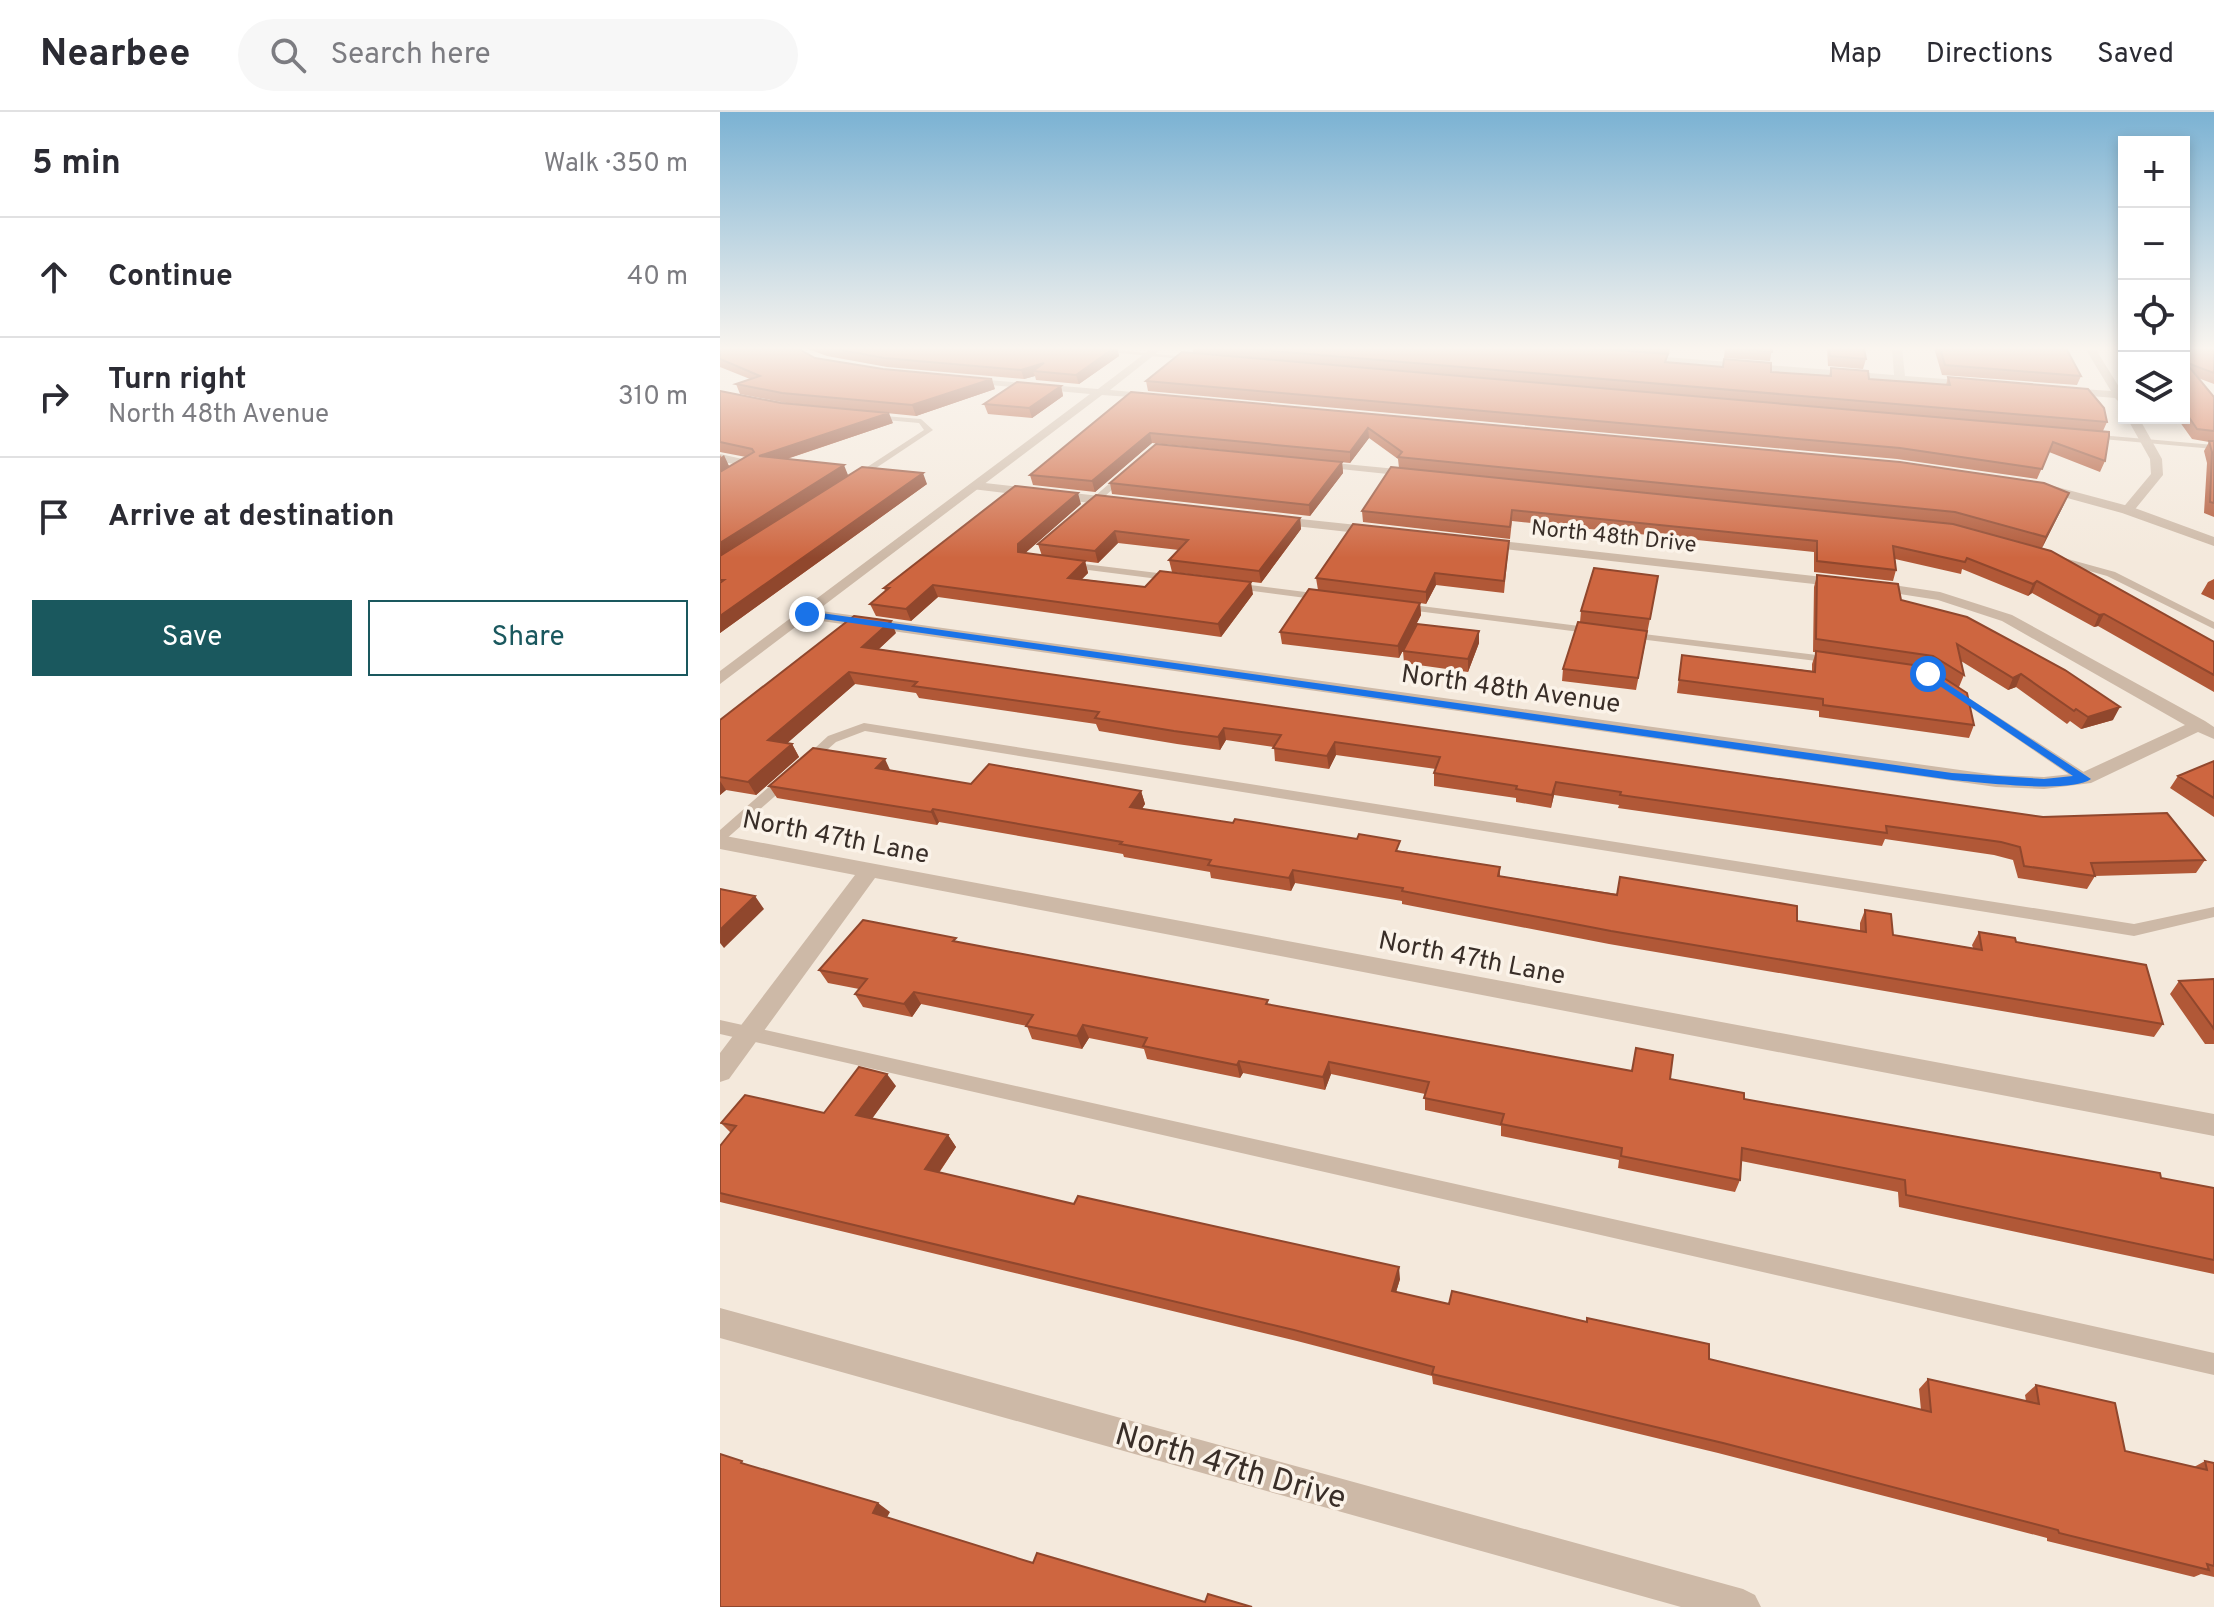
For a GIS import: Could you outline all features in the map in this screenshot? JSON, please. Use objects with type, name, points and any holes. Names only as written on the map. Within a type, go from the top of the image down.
[{"type":"street","points":[[720,679],[1066,418]]},
{"type":"street","points":[[2127,510],[2157,475],[2156,459],[2137,424]]},
{"type":"street","points":[[720,458],[750,462],[724,478]]},
{"type":"street","points":[[2027,485],[2127,510],[2214,542]]},
{"type":"street","points":[[976,486],[1128,503]]},
{"type":"street","points":[[1253,517],[1395,533]]},
{"type":"street","name":"North 48th Drive","points":[[1474,542],[1917,591],[1964,602],[2037,632],[2207,730]]},
{"type":"street","name":"North 48th Avenue","points":[[807,614],[1952,777],[2044,783],[2085,779],[2207,730]]},
{"type":"street","name":"North 47th Lane","points":[[720,840],[2214,1125]]},
{"type":"street","points":[[720,1072],[870,870]]},
{"type":"street","name":"North 47th Drive","points":[[720,1323],[1743,1607]]},
{"type":"lane","points":[[851,481],[929,430],[921,421],[889,418]]},
{"type":"lane","points":[[2084,435],[2214,447]]},
{"type":"lane","points":[[1311,464],[1420,475]]},
{"type":"lane","points":[[1073,520],[1131,469]]},
{"type":"lane","points":[[2038,554],[2111,574],[2214,626]]},
{"type":"lane","points":[[1059,564],[1184,580]]},
{"type":"lane","points":[[1215,584],[1341,599]]},
{"type":"lane","points":[[1388,605],[1607,632]]},
{"type":"lane","points":[[1622,634],[1842,661]]},
{"type":"lane","points":[[1941,683],[2085,779]]},
{"type":"lane","points":[[720,840],[832,739],[864,727],[2134,930],[2214,912]]},
{"type":"lane","points":[[720,1027],[2214,1364]]},
{"type":"building","points":[[720,418],[875,418],[759,456],[844,465],[720,543],[720,472],[754,452],[720,442]]},
{"type":"building","points":[[1100,418],[1414,418],[1900,462],[2044,483],[2069,493],[2046,537],[1955,512],[1398,457],[1402,452],[1368,428],[1350,452],[1150,433],[1092,481],[1030,475]]},
{"type":"building","points":[[1560,418],[1944,418],[2109,432],[2105,461],[2053,442],[2042,469],[1900,448]]},
{"type":"building","points":[[2057,418],[2106,418],[2107,422]]},
{"type":"building","points":[[2190,418],[2214,418],[2214,431],[2197,429]]},
{"type":"building","points":[[2209,441],[2214,441],[2214,503],[2210,502],[2212,452]]},
{"type":"building","points":[[1156,444],[1342,462],[1309,505],[1110,483]]},
{"type":"building","points":[[862,467],[923,473],[720,616],[720,583],[724,580],[720,580],[720,556]]},
{"type":"building","points":[[1391,467],[1953,524],[2051,551],[2214,642],[2214,675],[2037,581],[2033,584],[1967,558],[1965,562],[1893,546],[1896,570],[1817,561],[1817,541],[1512,510],[1510,527],[1362,511]]},
{"type":"building","points":[[1015,486],[1078,493],[1018,544],[1018,552],[1085,561],[1068,578],[1145,587],[1160,571],[1251,582],[1218,624],[933,585],[906,609],[870,604],[889,588],[884,588]]},
{"type":"building","points":[[1096,495],[1300,518],[1259,571],[1169,560],[1188,540],[1115,531],[1095,551],[1038,544]]},
{"type":"building","points":[[1353,524],[1509,541],[1504,581],[1435,573],[1426,592],[1316,578]]},
{"type":"building","points":[[1594,568],[1658,576],[1650,619],[1581,611]]},
{"type":"building","points":[[1817,575],[1898,584],[1901,600],[1967,617],[2065,670],[2120,707],[2088,717],[2076,709],[2074,711],[2021,674],[2013,678],[1957,644],[1964,675],[1933,656],[1816,639]]},
{"type":"building","points":[[1309,589],[1420,603],[1398,646],[1280,632]]},
{"type":"building","points":[[854,616],[891,621],[862,647],[2043,817],[2167,813],[2205,860],[2091,863],[2095,876],[2024,866],[2020,847],[2001,842],[1886,826],[1887,833],[1620,795],[1621,792],[1556,782],[1552,795],[1516,789],[1517,786],[1434,773],[1440,757],[1335,742],[1327,756],[1273,748],[1281,735],[1224,728],[1218,737],[1174,731],[1095,718],[1099,712],[913,686],[917,682],[849,672],[768,740],[792,744],[748,782],[720,777],[720,720]]},
{"type":"building","points":[[1578,622],[1647,631],[1638,678],[1563,669]]},
{"type":"building","points":[[1417,624],[1479,631],[1468,659],[1403,651]]},
{"type":"building","points":[[1816,651],[1927,667],[1967,693],[1974,725],[1823,705],[1823,699],[1679,680],[1682,655],[1815,672]]},
{"type":"building","points":[[813,748],[885,759],[876,768],[971,784],[989,764],[1141,791],[1130,807],[1233,823],[1235,819],[1357,839],[1359,834],[1400,841],[1396,851],[1500,867],[1498,876],[1617,895],[1620,877],[1797,906],[1797,921],[1866,932],[1865,910],[1891,914],[1893,935],[1982,950],[1979,932],[2015,938],[2016,942],[2146,965],[2163,1024],[1611,931],[1402,891],[1403,888],[1293,870],[1289,878],[1208,865],[1211,860],[1120,844],[1122,842],[933,809],[931,812],[769,786]]},
{"type":"building","points":[[2214,761],[2214,798],[2178,776]]},
{"type":"building","points":[[720,889],[755,896],[720,930]]},
{"type":"building","points":[[863,920],[956,938],[953,941],[1268,1000],[1266,1004],[1632,1071],[1636,1048],[1673,1055],[1670,1079],[1744,1093],[1744,1099],[2160,1173],[2161,1178],[2214,1188],[2214,1260],[1906,1195],[1905,1180],[1742,1148],[1740,1180],[1621,1156],[1622,1148],[1501,1124],[1504,1114],[1424,1098],[1429,1082],[1329,1062],[1323,1077],[1239,1061],[1237,1065],[1143,1046],[1147,1038],[1083,1025],[1077,1036],[1026,1026],[1033,1015],[914,992],[904,1004],[855,994],[867,979],[819,970]]},
{"type":"building","points":[[2214,979],[2214,1029],[2179,981]]},
{"type":"building","points":[[859,1067],[887,1074],[856,1115],[948,1135],[925,1169],[1074,1204],[1078,1196],[1399,1267],[1392,1291],[1449,1304],[1452,1291],[1587,1322],[1587,1318],[1709,1344],[1709,1359],[1931,1412],[1928,1379],[2039,1404],[2036,1385],[2115,1403],[2125,1451],[2207,1470],[2205,1461],[2214,1463],[2214,1566],[2207,1564],[2209,1570],[1723,1443],[1432,1374],[1434,1367],[1294,1330],[720,1193],[720,1146],[736,1126],[721,1123],[745,1095],[824,1113]]},
{"type":"building","points":[[720,1454],[878,1503],[873,1513],[1033,1563],[1037,1553],[1205,1602],[1208,1594],[1252,1607],[720,1607]]},
{"type":"route","points":[[807,614],[1952,777],[2044,783],[2085,779],[1928,674]]}]
